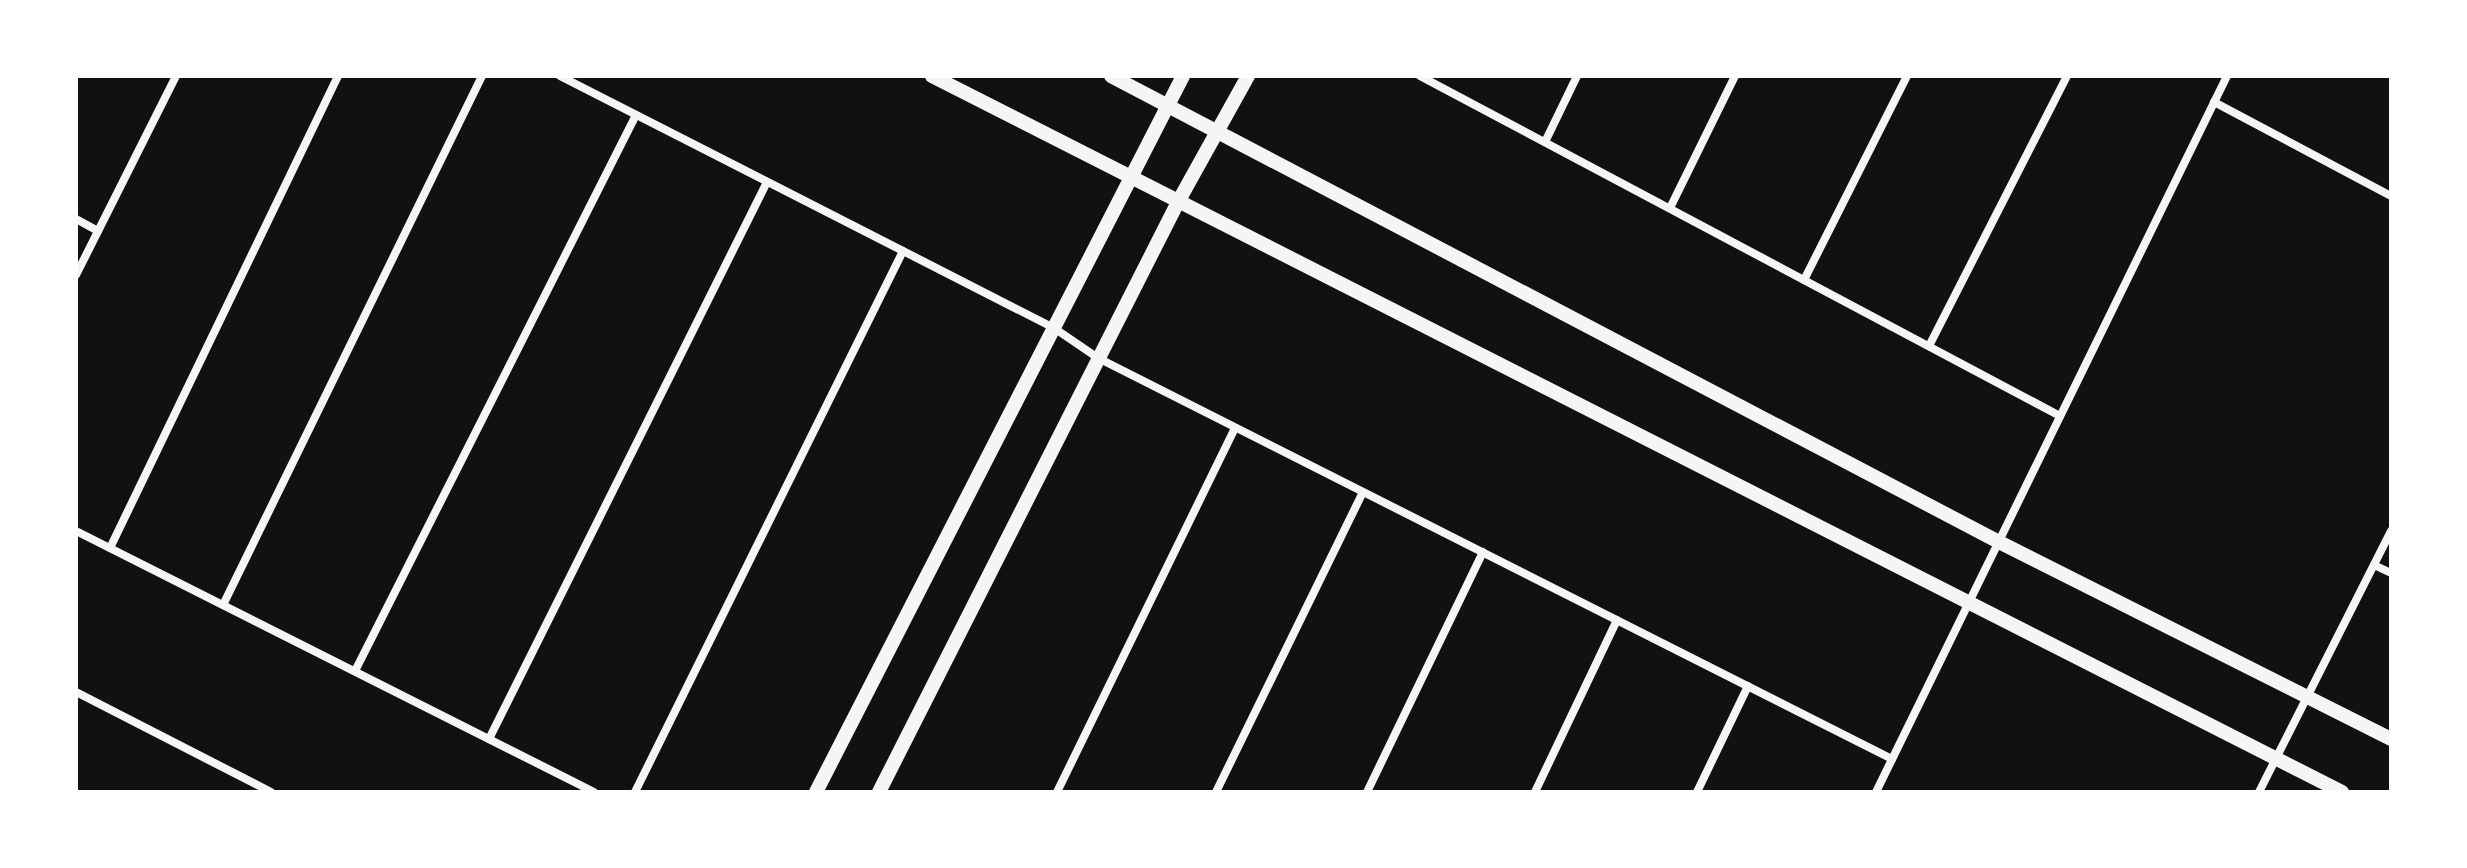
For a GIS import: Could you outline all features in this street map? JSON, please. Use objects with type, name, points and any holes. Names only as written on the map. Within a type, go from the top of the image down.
[{"type":"street","points":[[76,275],[176,76]]},
{"type":"street","points":[[110,548],[338,76]]},
{"type":"street","points":[[223,605],[482,76]]},
{"type":"street","points":[[560,76],[1054,328],[1098,358],[1892,759]]},
{"type":"street","points":[[932,76],[2342,792]]},
{"type":"street","points":[[1111,76],[1999,542],[2391,739]]},
{"type":"street","points":[[816,792],[1183,76]]},
{"type":"street","points":[[879,792],[1178,202],[1248,76]]},
{"type":"street","points":[[1545,142],[1577,76]]},
{"type":"street","points":[[1670,208],[1735,76]]},
{"type":"street","points":[[1804,280],[1907,76]]},
{"type":"street","points":[[1929,346],[2067,76]]},
{"type":"street","points":[[1876,792],[2227,76]]},
{"type":"street","points":[[1425,77],[2060,416]]},
{"type":"street","points":[[2214,102],[2391,196]]},
{"type":"street","points":[[355,671],[636,115]]},
{"type":"street","points":[[489,739],[767,182]]},
{"type":"street","points":[[76,219],[98,231]]},
{"type":"street","points":[[635,792],[903,251]]},
{"type":"street","points":[[1057,792],[1235,428]]},
{"type":"street","points":[[1216,792],[1363,492]]},
{"type":"street","points":[[76,531],[594,792]]},
{"type":"street","points":[[2259,792],[2391,531]]},
{"type":"street","points":[[1367,792],[1483,552]]},
{"type":"street","points":[[2374,565],[2391,573]]},
{"type":"street","points":[[1535,792],[1617,620]]},
{"type":"street","points":[[1697,792],[1748,686]]},
{"type":"street","points":[[76,692],[271,792]]}]
